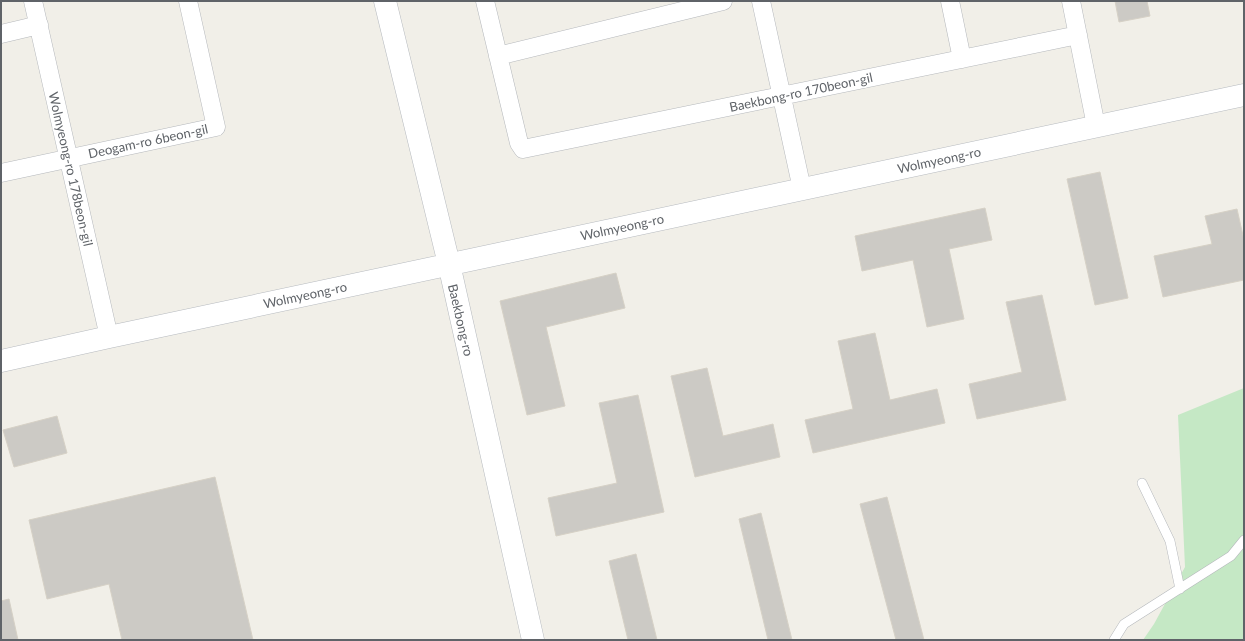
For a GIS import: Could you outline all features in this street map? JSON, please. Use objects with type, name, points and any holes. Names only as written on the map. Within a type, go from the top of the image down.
[{"type":"street","name":"Wolmyeong-ro 178beon-gil","points":[[33,1],[109,337]]},
{"type":"street","name":"Deogam-ro 6beon-gil","points":[[1,173],[216,127],[188,1]]},
{"type":"street","name":"Baekbong-ro","points":[[385,1],[449,264],[534,640]]},
{"type":"street","points":[[485,1],[498,56],[723,1]]},
{"type":"street","points":[[761,1],[802,189]]},
{"type":"street","points":[[950,1],[962,59]]},
{"type":"street","points":[[1071,1],[1096,126]]},
{"type":"street","points":[[1,34],[39,25]]},
{"type":"street","name":"Baekbong-ro 170beon-gil","points":[[498,56],[519,143],[523,149],[1078,34]]},
{"type":"street","name":"Wolmyeong-ro","points":[[1,361],[1244,95]]},
{"type":"lane","points":[[1142,483],[1170,541],[1180,589]]},
{"type":"lane","points":[[1114,640],[1124,624],[1231,556],[1244,540]]},
{"type":"green space","points":[[1244,388],[1244,640],[1143,640],[1154,624],[1185,567],[1178,415]]},
{"type":"building","points":[[1115,1],[1147,1],[1150,16],[1119,22]]},
{"type":"building","points":[[1100,172],[1128,298],[1095,305],[1067,179]]},
{"type":"building","points":[[985,208],[992,240],[949,249],[964,319],[927,327],[913,260],[862,271],[855,236]]},
{"type":"building","points":[[1237,209],[1244,240],[1244,280],[1163,297],[1154,256],[1212,244],[1205,216]]},
{"type":"building","points":[[616,273],[625,308],[546,327],[565,406],[527,415],[500,301]]},
{"type":"building","points":[[1042,295],[1066,400],[977,419],[969,384],[1022,372],[1006,302]]},
{"type":"building","points":[[875,333],[890,400],[937,389],[945,423],[813,453],[805,420],[853,409],[838,341]]},
{"type":"building","points":[[707,368],[723,436],[773,424],[780,457],[695,477],[671,376]]},
{"type":"building","points":[[638,395],[664,512],[556,536],[548,498],[617,483],[599,403]]},
{"type":"building","points":[[57,416],[67,453],[14,467],[3,430]]},
{"type":"building","points":[[215,477],[253,640],[122,640],[109,584],[47,599],[29,520]]},
{"type":"building","points":[[887,497],[924,640],[896,640],[860,504]]},
{"type":"building","points":[[761,513],[792,640],[768,640],[739,519]]},
{"type":"building","points":[[636,554],[657,640],[628,640],[609,561]]},
{"type":"building","points":[[9,599],[18,640],[1,640],[1,601]]}]
